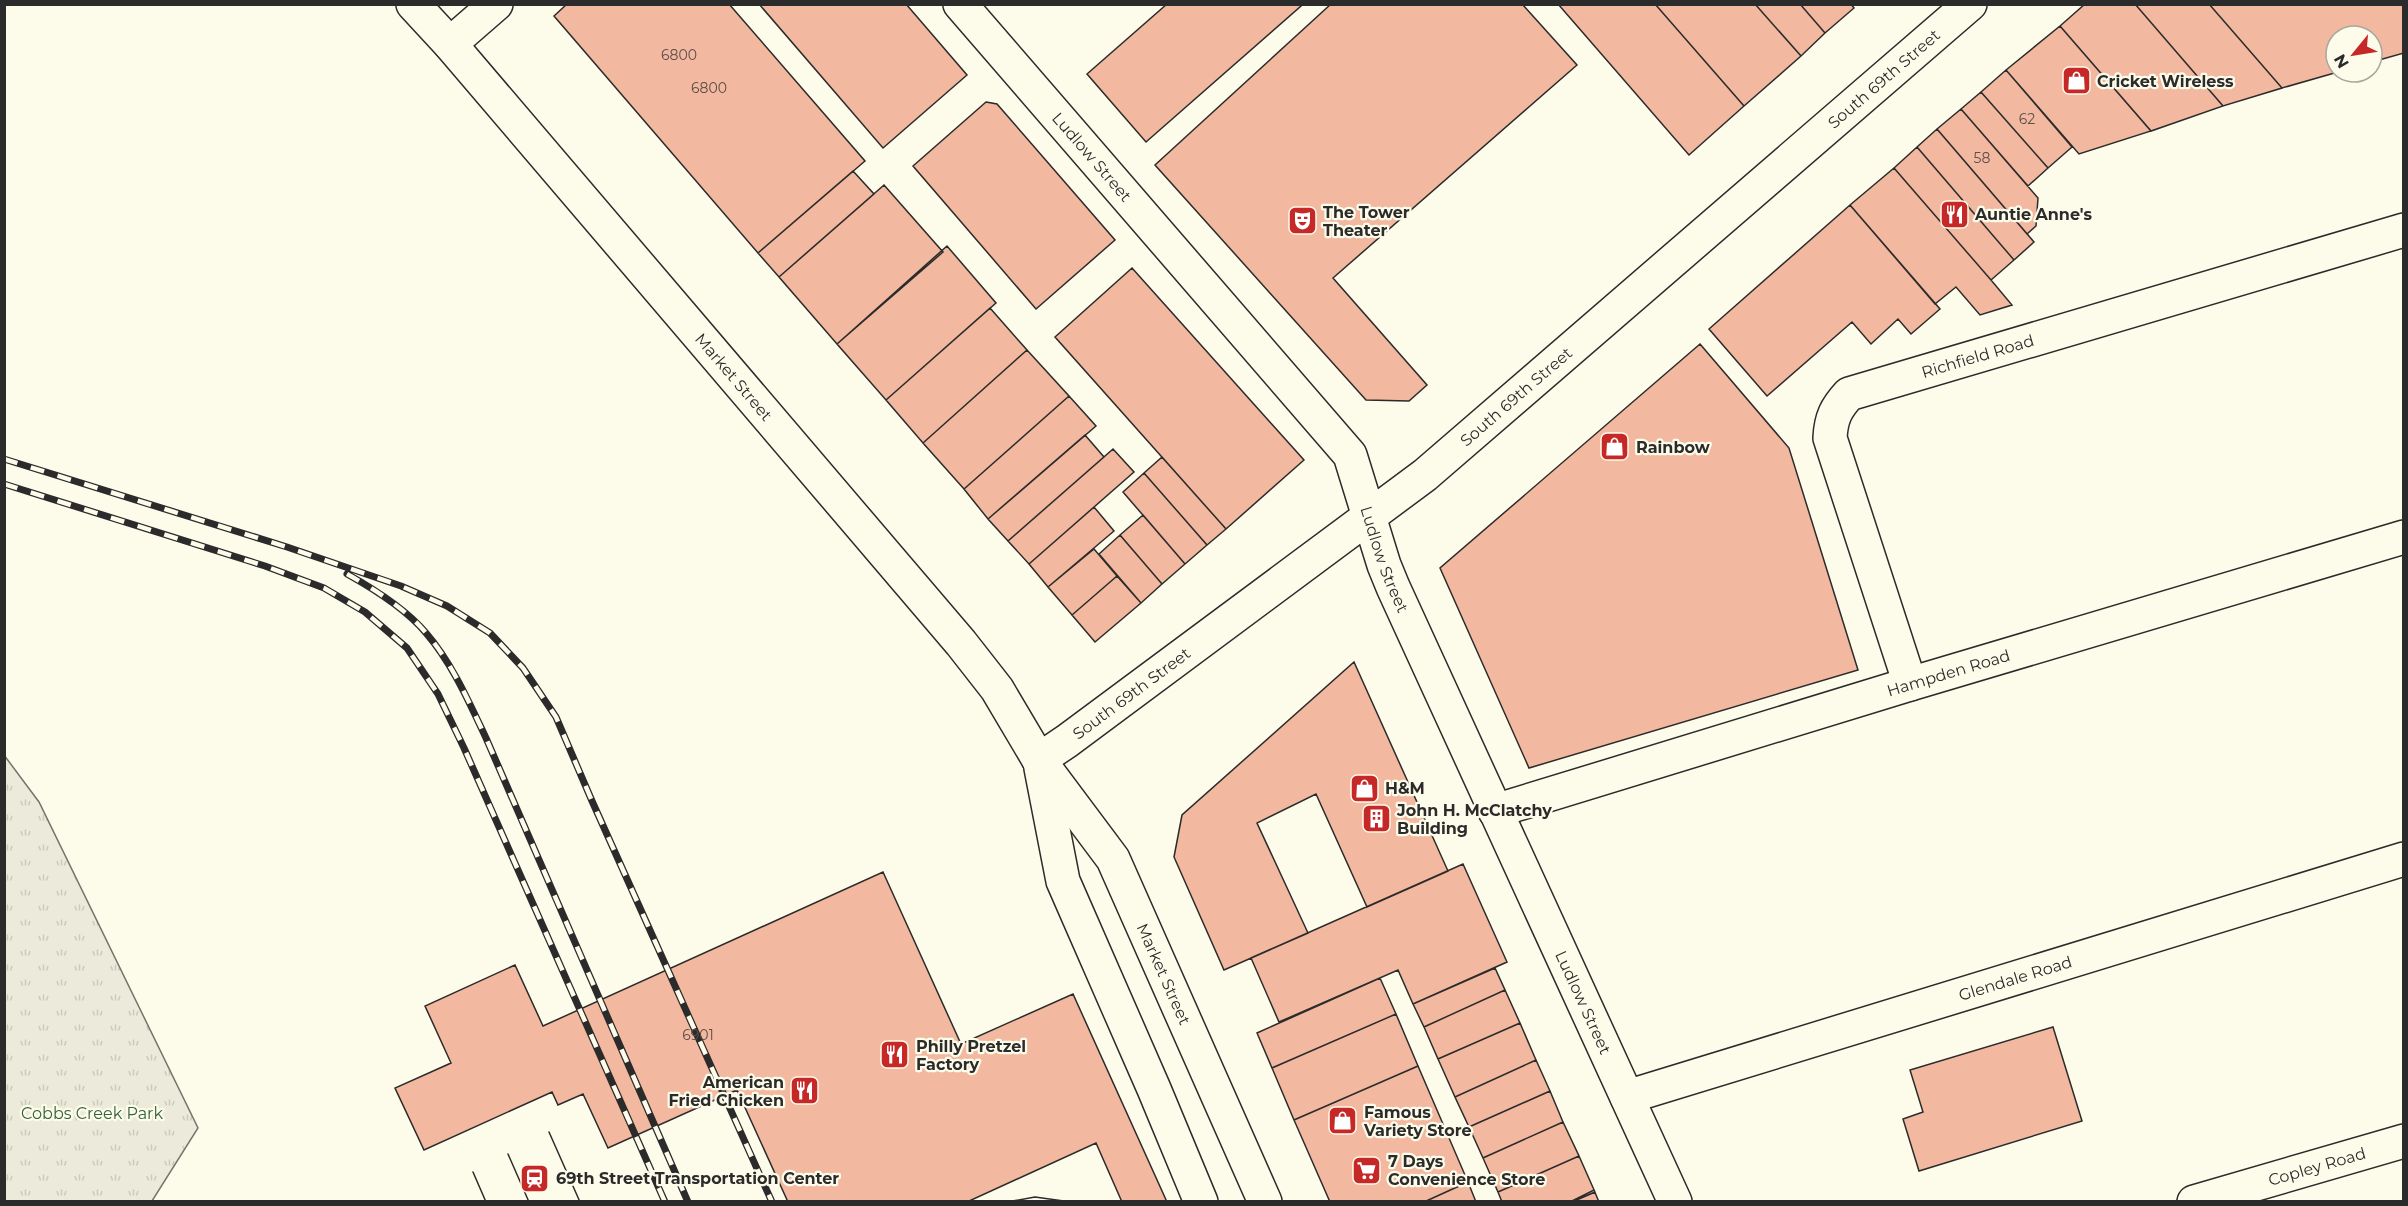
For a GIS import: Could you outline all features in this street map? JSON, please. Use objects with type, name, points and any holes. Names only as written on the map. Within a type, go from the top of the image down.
[{"type":"street","name":"Market Street","points":[[413,4],[450,44],[961,643],[997,689],[1039,760],[1113,859],[1264,1202]]},
{"type":"street","points":[[450,44],[496,4]]},
{"type":"street","name":"South 69th Street","points":[[1039,760],[1077,735],[1425,475],[1970,4]]},
{"type":"street","name":"Ludlow Street","points":[[966,6],[1340,442],[1355,467],[1393,587],[1675,1202]]},
{"type":"street","name":"Richfield Road","points":[[1910,684],[1830,438],[1836,408],[1849,394],[2403,230]]},
{"type":"street","name":"Hampden Road","points":[[1495,811],[2403,537]]},
{"type":"street","name":"Market Street","points":[[1039,760],[1063,880],[1201,1202]]},
{"type":"street","name":"Glendale Road","points":[[1627,1097],[2403,859]]},
{"type":"street","name":"Copley Road","points":[[2194,1202],[2403,1141]]},
{"type":"green space","name":"Cobbs Creek Park","points":[[4,755],[39,802],[198,1128],[152,1201],[5,1201]]},
{"type":"building","points":[[567,4],[729,4],[865,161],[758,253],[554,16]]},
{"type":"building","points":[[759,4],[906,4],[967,75],[883,148]]},
{"type":"building","points":[[1167,4],[1300,4],[1301,6],[1146,142],[1087,74]]},
{"type":"building","name":"The Tower Theater","points":[[1331,4],[1522,4],[1577,65],[1333,278],[1427,385],[1409,401],[1366,400],[1155,165]]},
{"type":"building","points":[[1558,4],[1655,4],[1744,106],[1689,155]]},
{"type":"building","points":[[1655,4],[1755,4],[1801,56],[1744,106]]},
{"type":"building","points":[[1755,4],[1800,4],[1825,33],[1801,56]]},
{"type":"building","points":[[1800,4],[1851,4],[1854,8],[1825,33]]},
{"type":"building","points":[[2085,4],[2135,4],[2223,106],[2151,131],[2060,26]]},
{"type":"building","points":[[2135,4],[2209,4],[2282,88],[2223,106]]},
{"type":"building","points":[[2209,4],[2404,4],[2404,53],[2384,59],[2384,24],[2324,24],[2324,76],[2282,88]]},
{"type":"building","points":[[2060,26],[2151,131],[2079,154],[2006,70]]},
{"type":"building","points":[[2006,70],[2072,147],[2048,168],[1981,92]]},
{"type":"building","points":[[1981,92],[2048,168],[2028,186],[1961,109]]},
{"type":"building","points":[[986,102],[997,104],[1115,240],[1036,309],[913,166]]},
{"type":"building","points":[[1961,109],[2038,198],[2036,226],[2027,234],[1937,129]]},
{"type":"building","points":[[1937,129],[2034,242],[2014,260],[1917,147]]},
{"type":"building","name":"Auntie Anne's","points":[[1917,147],[2014,260],[1991,280],[1894,168]]},
{"type":"building","points":[[1894,168],[2012,305],[1980,315],[1956,287],[1935,304],[1850,205]]},
{"type":"building","points":[[853,171],[874,194],[779,277],[758,253]]},
{"type":"building","points":[[884,185],[943,252],[837,344],[779,277]]},
{"type":"building","points":[[1850,205],[1940,309],[1911,334],[1898,319],[1871,344],[1852,322],[1767,396],[1709,329]]},
{"type":"building","points":[[947,246],[996,303],[886,400],[837,344]]},
{"type":"building","points":[[1132,268],[1304,460],[1226,529],[1055,337]]},
{"type":"building","points":[[990,308],[1027,350],[923,443],[886,400]]},
{"type":"building","points":[[1700,344],[1789,448],[1858,670],[1529,768],[1440,568]]},
{"type":"building","points":[[1027,350],[1069,396],[964,489],[923,443]]},
{"type":"building","points":[[1069,396],[1096,426],[988,519],[964,489]]},
{"type":"building","points":[[1085,435],[1104,457],[1008,541],[988,519]]},
{"type":"building","points":[[1113,449],[1134,472],[1029,564],[1008,541]]},
{"type":"building","points":[[1162,457],[1226,529],[1207,545],[1144,473]]},
{"type":"building","points":[[1144,473],[1207,545],[1185,564],[1123,492]]},
{"type":"building","points":[[1094,507],[1114,531],[1048,587],[1029,564]]},
{"type":"building","points":[[1143,515],[1185,564],[1162,584],[1120,535]]},
{"type":"building","points":[[1120,535],[1162,584],[1141,603],[1099,554]]},
{"type":"building","points":[[1094,549],[1117,576],[1072,615],[1048,587]]},
{"type":"building","points":[[1117,576],[1141,603],[1095,642],[1072,615]]},
{"type":"building","name":"John H. McClatchy Building","points":[[1354,662],[1448,871],[1367,907],[1316,794],[1257,823],[1308,933],[1224,970],[1174,857],[1182,815]]},
{"type":"building","points":[[1463,864],[1507,962],[1413,1004],[1398,970],[1279,1022],[1251,958]]},
{"type":"building","name":"69th Street Transportation Center","points":[[883,872],[961,1044],[1073,994],[1167,1202],[1122,1202],[1096,1143],[967,1202],[788,1202],[737,1090],[608,1148],[583,1094],[558,1105],[552,1092],[424,1150],[395,1088],[451,1063],[425,1006],[515,965],[543,1026]]},
{"type":"building","points":[[1495,968],[1505,990],[1424,1027],[1413,1004]]},
{"type":"building","points":[[1380,978],[1396,1014],[1272,1068],[1257,1033]]},
{"type":"building","points":[[1505,990],[1520,1023],[1438,1059],[1424,1027]]},
{"type":"building","points":[[1396,1014],[1418,1066],[1294,1120],[1272,1068]]},
{"type":"building","points":[[1520,1023],[1536,1060],[1455,1097],[1438,1059]]},
{"type":"building","points":[[2053,1027],[2082,1121],[1919,1171],[1903,1119],[1923,1112],[1910,1070]]},
{"type":"building","points":[[1536,1060],[1550,1091],[1469,1127],[1455,1097]]},
{"type":"building","points":[[1418,1066],[1468,1182],[1424,1202],[1330,1202],[1294,1120]]},
{"type":"building","points":[[1550,1091],[1563,1122],[1483,1158],[1469,1127]]},
{"type":"building","points":[[1563,1122],[1579,1156],[1498,1192],[1483,1158]]},
{"type":"building","points":[[1579,1156],[1595,1192],[1572,1202],[1502,1202],[1498,1192]]},
{"type":"building","points":[[1468,1182],[1476,1202],[1424,1202]]},
{"type":"building","points":[[1594,1190],[1599,1202],[1570,1202]]},
{"type":"tram line","points":[[549,1132],[580,1202]]},
{"type":"tram line","points":[[508,1154],[529,1202]]},
{"type":"tram line","points":[[473,1172],[486,1202]]},
{"type":"tram line","points":[[1007,1202],[1035,1197],[1071,1202]]},
{"type":"railway","points":[[4,459],[287,547],[401,586],[447,606],[490,633],[523,668],[556,717],[772,1202]]},
{"type":"railway","points":[[4,484],[265,566],[324,588],[365,612],[407,648],[438,694],[464,748],[665,1202]]},
{"type":"railway","points":[[347,574],[389,600],[418,624],[444,657],[459,683],[486,738],[688,1202]]},
{"type":"place","name":"Cricket Wireless","points":[[2076,81]]},
{"type":"place","name":"Auntie Anne's","points":[[1954,214]]},
{"type":"place","name":"The Tower Theater","points":[[1302,221]]},
{"type":"place","name":"Rainbow","points":[[1615,447]]},
{"type":"place","name":"H&M","points":[[1364,788]]},
{"type":"place","name":"John H. McClatchy Building","points":[[1376,819]]},
{"type":"place","name":"Philly Pretzel Factory","points":[[895,1055]]},
{"type":"place","name":"American Fried Chicken","points":[[805,1091]]},
{"type":"place","name":"Famous Variety Store","points":[[1343,1121]]},
{"type":"place","name":"7 Days Convenience Store","points":[[1367,1170]]},
{"type":"place","name":"69th Street Transportation Center","points":[[535,1178]]}]
